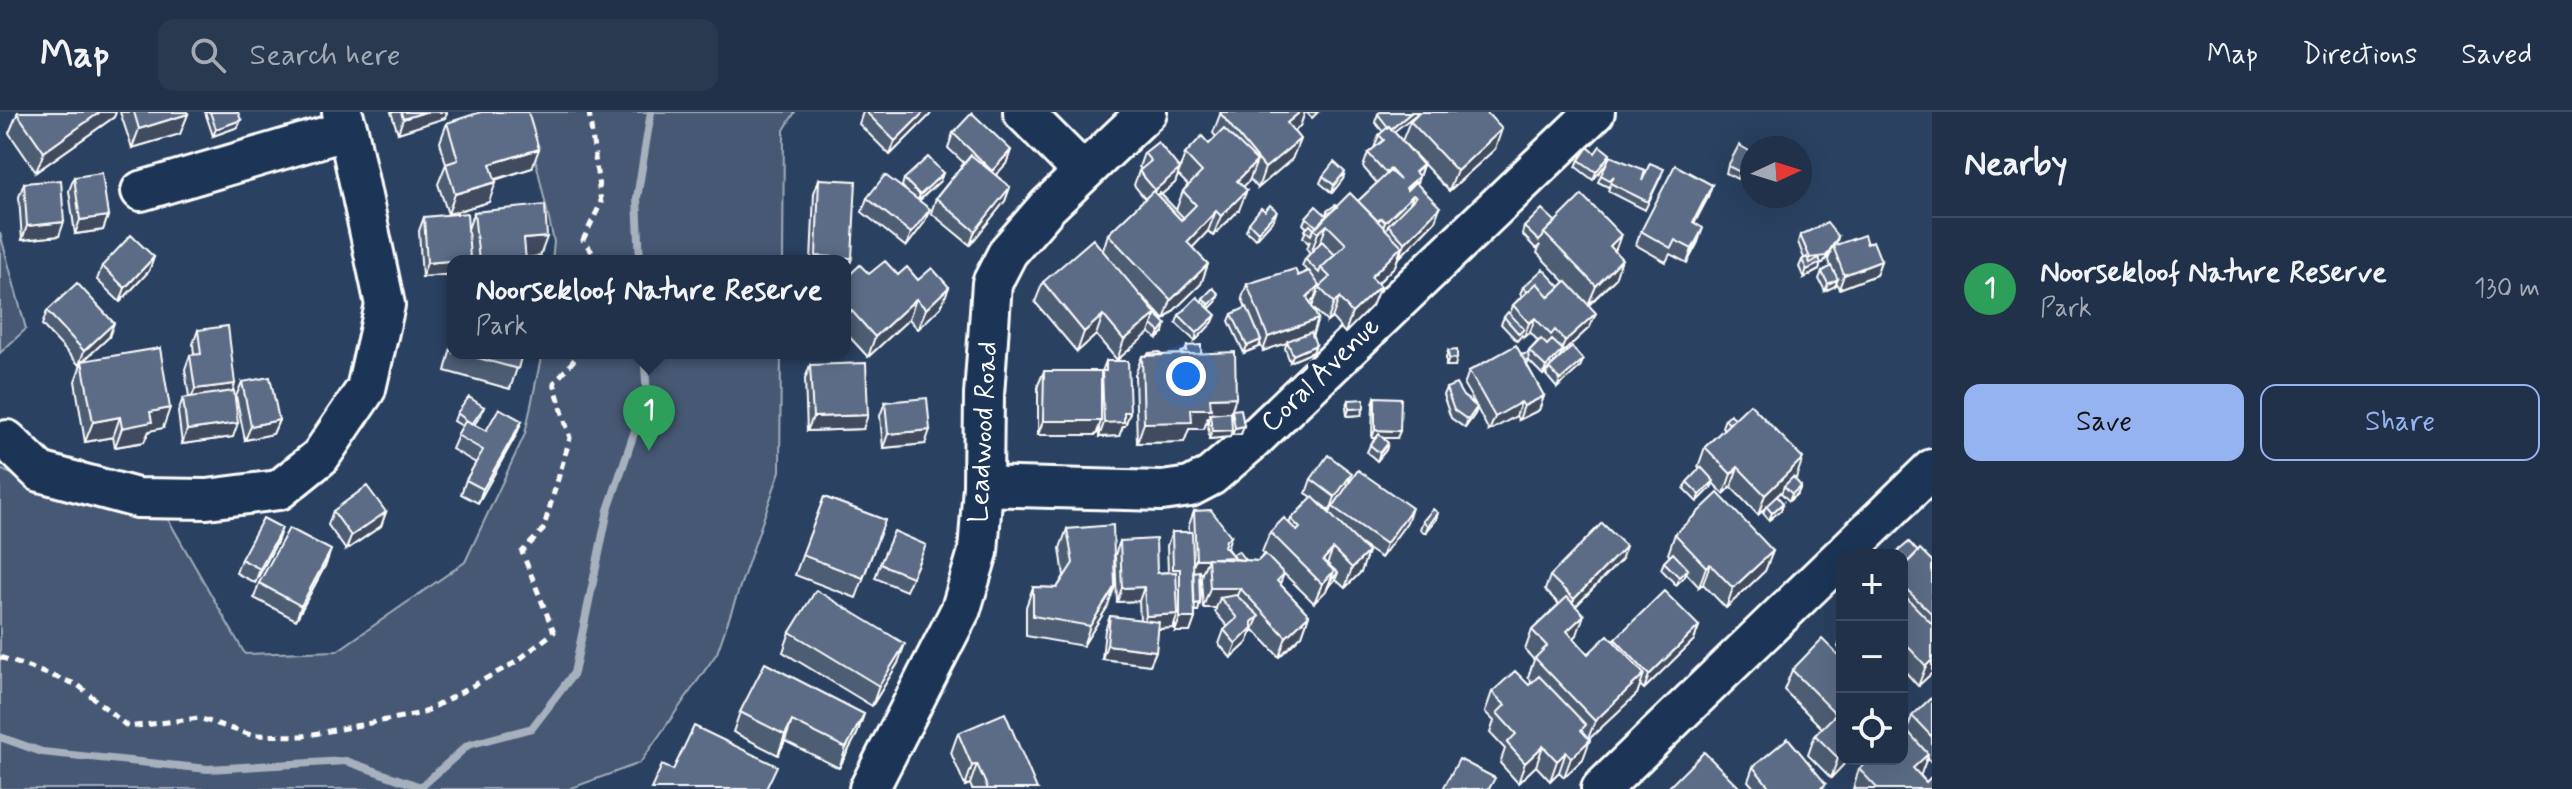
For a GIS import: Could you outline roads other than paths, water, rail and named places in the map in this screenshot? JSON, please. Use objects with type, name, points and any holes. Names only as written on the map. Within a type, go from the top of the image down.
[{"type":"street","points":[[1023,112],[1083,172]]},
{"type":"street","name":"Leadwood Road","points":[[869,789],[961,609],[978,552],[992,283],[1008,252],[1048,206],[1147,112]]},
{"type":"street","name":"Coral Avenue","points":[[983,486],[1162,491],[1190,487],[1211,476],[1251,442],[1595,112]]},
{"type":"street","points":[[7,440],[40,472],[137,498],[207,499],[279,490],[320,457],[366,389],[385,305],[345,121],[141,191]]},
{"type":"street","points":[[1850,549],[1932,469]]},
{"type":"street","points":[[1601,789],[1836,563]]},
{"type":"waterway","points":[[640,255],[637,198],[651,112]]},
{"type":"waterway","points":[[0,737],[42,752],[208,769],[346,761],[421,787],[468,745],[532,728],[574,673],[608,510],[647,395],[644,359]]},
{"type":"place","name":"Noorsekloof Nature Reserve","points":[[649,451]]}]
